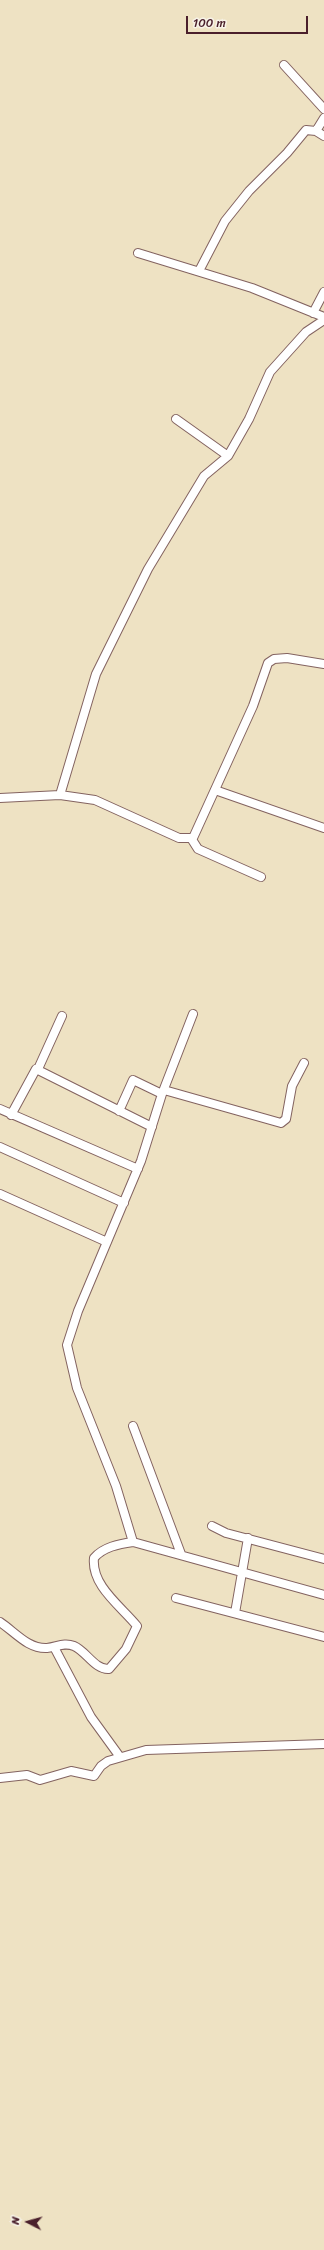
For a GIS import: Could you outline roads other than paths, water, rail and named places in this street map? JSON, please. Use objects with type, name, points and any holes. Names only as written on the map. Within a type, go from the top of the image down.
[{"type":"street","points":[[284,65],[324,109]]},
{"type":"street","points":[[316,131],[324,118]]},
{"type":"street","points":[[199,271],[225,221],[249,190],[287,153],[304,132],[309,130],[316,131],[324,136]]},
{"type":"street","points":[[60,795],[96,674],[148,569],[204,476],[228,456],[249,419],[270,372],[306,332],[324,319],[252,288],[138,253]]},
{"type":"street","points":[[313,313],[324,292]]},
{"type":"street","points":[[176,419],[228,456]]},
{"type":"street","points":[[0,798],[60,795],[100,802],[179,838],[191,838],[195,836],[253,706],[268,663],[274,659],[288,658],[324,664]]},
{"type":"street","points":[[215,790],[324,828]]},
{"type":"street","points":[[191,838],[198,849],[261,877]]},
{"type":"street","points":[[133,1542],[116,1486],[77,1388],[67,1345],[75,1318],[138,1169],[163,1092],[193,1014]]},
{"type":"street","points":[[11,1115],[34,1070],[38,1069],[62,1016]]},
{"type":"street","points":[[119,1111],[134,1080],[163,1092],[281,1123],[286,1119],[292,1086],[304,1063]]},
{"type":"street","points":[[38,1069],[152,1127]]},
{"type":"street","points":[[0,1109],[138,1169]]},
{"type":"street","points":[[0,1147],[124,1204]]},
{"type":"street","points":[[0,1194],[106,1242]]},
{"type":"street","points":[[133,1426],[181,1554]]},
{"type":"street","points":[[212,1526],[219,1530],[324,1559]]},
{"type":"street","points":[[235,1613],[248,1538]]},
{"type":"street","points":[[0,1622],[31,1645],[36,1647],[64,1644],[74,1646],[104,1669],[109,1669],[126,1649],[136,1630],[136,1626],[110,1597],[94,1566],[94,1558],[99,1552],[121,1544],[133,1542],[181,1554],[324,1595]]},
{"type":"street","points":[[176,1598],[324,1637]]},
{"type":"street","points":[[54,1646],[91,1717],[120,1757]]},
{"type":"street","points":[[0,1778],[27,1775],[40,1780],[71,1771],[94,1776],[101,1766],[120,1757],[146,1750],[324,1744]]}]
